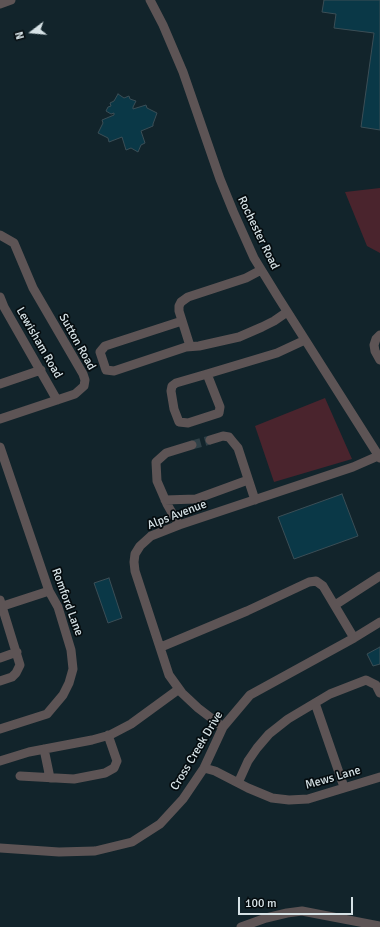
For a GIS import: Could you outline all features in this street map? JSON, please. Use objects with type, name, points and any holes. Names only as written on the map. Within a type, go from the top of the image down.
[{"type":"street","points":[[0,4],[11,0]]},
{"type":"street","name":"Rochester Road","points":[[150,0],[163,25],[183,72],[220,179],[254,258],[379,457]]},
{"type":"street","name":"Sutton Road","points":[[0,419],[74,394],[84,386],[85,380],[83,374],[32,288],[14,243],[1,238]]},
{"type":"street","points":[[190,346],[182,322],[179,306],[183,299],[246,278],[262,270]]},
{"type":"street","name":"Lewisham Road","points":[[0,298],[4,308],[57,400]]},
{"type":"street","points":[[182,322],[105,346],[100,352],[106,370],[109,371],[190,346],[199,346],[239,336],[262,327],[287,312]]},
{"type":"street","points":[[380,334],[374,345],[375,351],[380,360]]},
{"type":"street","points":[[207,374],[220,407],[219,413],[188,423],[179,422],[174,409],[172,386],[176,383],[277,353],[305,340]]},
{"type":"street","points":[[1,381],[40,370]]},
{"type":"street","points":[[210,440],[223,436],[229,437],[238,448],[255,500]]},
{"type":"street","points":[[179,525],[157,481],[156,462],[166,454],[192,444]]},
{"type":"street","name":"Romford Lane","points":[[0,447],[49,591],[58,607],[71,650],[73,669],[69,683],[63,695],[47,714],[0,730]]},
{"type":"street","name":"Alps Avenue","points":[[223,727],[198,708],[179,690],[169,675],[135,571],[135,554],[145,540],[151,536],[179,525],[379,457]]},
{"type":"street","points":[[166,500],[196,499],[248,480]]},
{"type":"street","points":[[335,605],[380,576]]},
{"type":"street","points":[[161,647],[247,611],[310,582],[316,581],[323,586],[354,638]]},
{"type":"street","points":[[0,681],[12,677],[20,665],[1,605],[49,591]]},
{"type":"street","name":"Cross Creek Drive","points":[[0,848],[59,852],[95,852],[132,842],[160,824],[183,799],[204,768],[223,727],[250,695],[354,638],[380,622]]},
{"type":"street","points":[[0,658],[17,652]]},
{"type":"street","points":[[238,782],[248,762],[269,734],[288,719],[330,694],[366,680],[376,685],[380,693]]},
{"type":"street","points":[[0,761],[29,752],[92,740],[108,735],[131,724],[179,690]]},
{"type":"street","points":[[315,703],[344,787]]},
{"type":"street","points":[[20,776],[74,779],[97,775],[111,770],[117,761],[108,735]]},
{"type":"street","points":[[44,749],[50,778]]},
{"type":"street","name":"Mews Lane","points":[[204,768],[215,771],[272,798],[289,800],[308,799],[380,777]]},
{"type":"street","points":[[247,926],[287,913],[302,911],[380,926]]},
{"type":"shaded area","points":[[380,188],[380,253],[367,246],[345,192]]},
{"type":"shaded area","points":[[325,398],[352,459],[274,482],[255,426]]},
{"type":"building","points":[[324,0],[380,0],[380,130],[361,127],[374,33],[334,28],[336,14],[322,12]]},
{"type":"building","points":[[118,94],[124,98],[129,96],[130,99],[136,101],[133,109],[146,105],[147,108],[157,113],[153,126],[141,131],[145,143],[141,145],[138,152],[131,148],[126,150],[122,137],[109,142],[108,138],[98,133],[103,123],[102,120],[114,115],[114,113],[111,114],[106,111],[108,107],[111,106],[110,103],[114,101]]},
{"type":"building","points":[[342,494],[358,536],[294,559],[278,517]]},
{"type":"building","points":[[109,578],[122,618],[108,623],[94,583]]},
{"type":"building","points":[[380,647],[380,664],[373,666],[367,654]]},
{"type":"tunnel","points":[[192,445],[210,440]]}]
